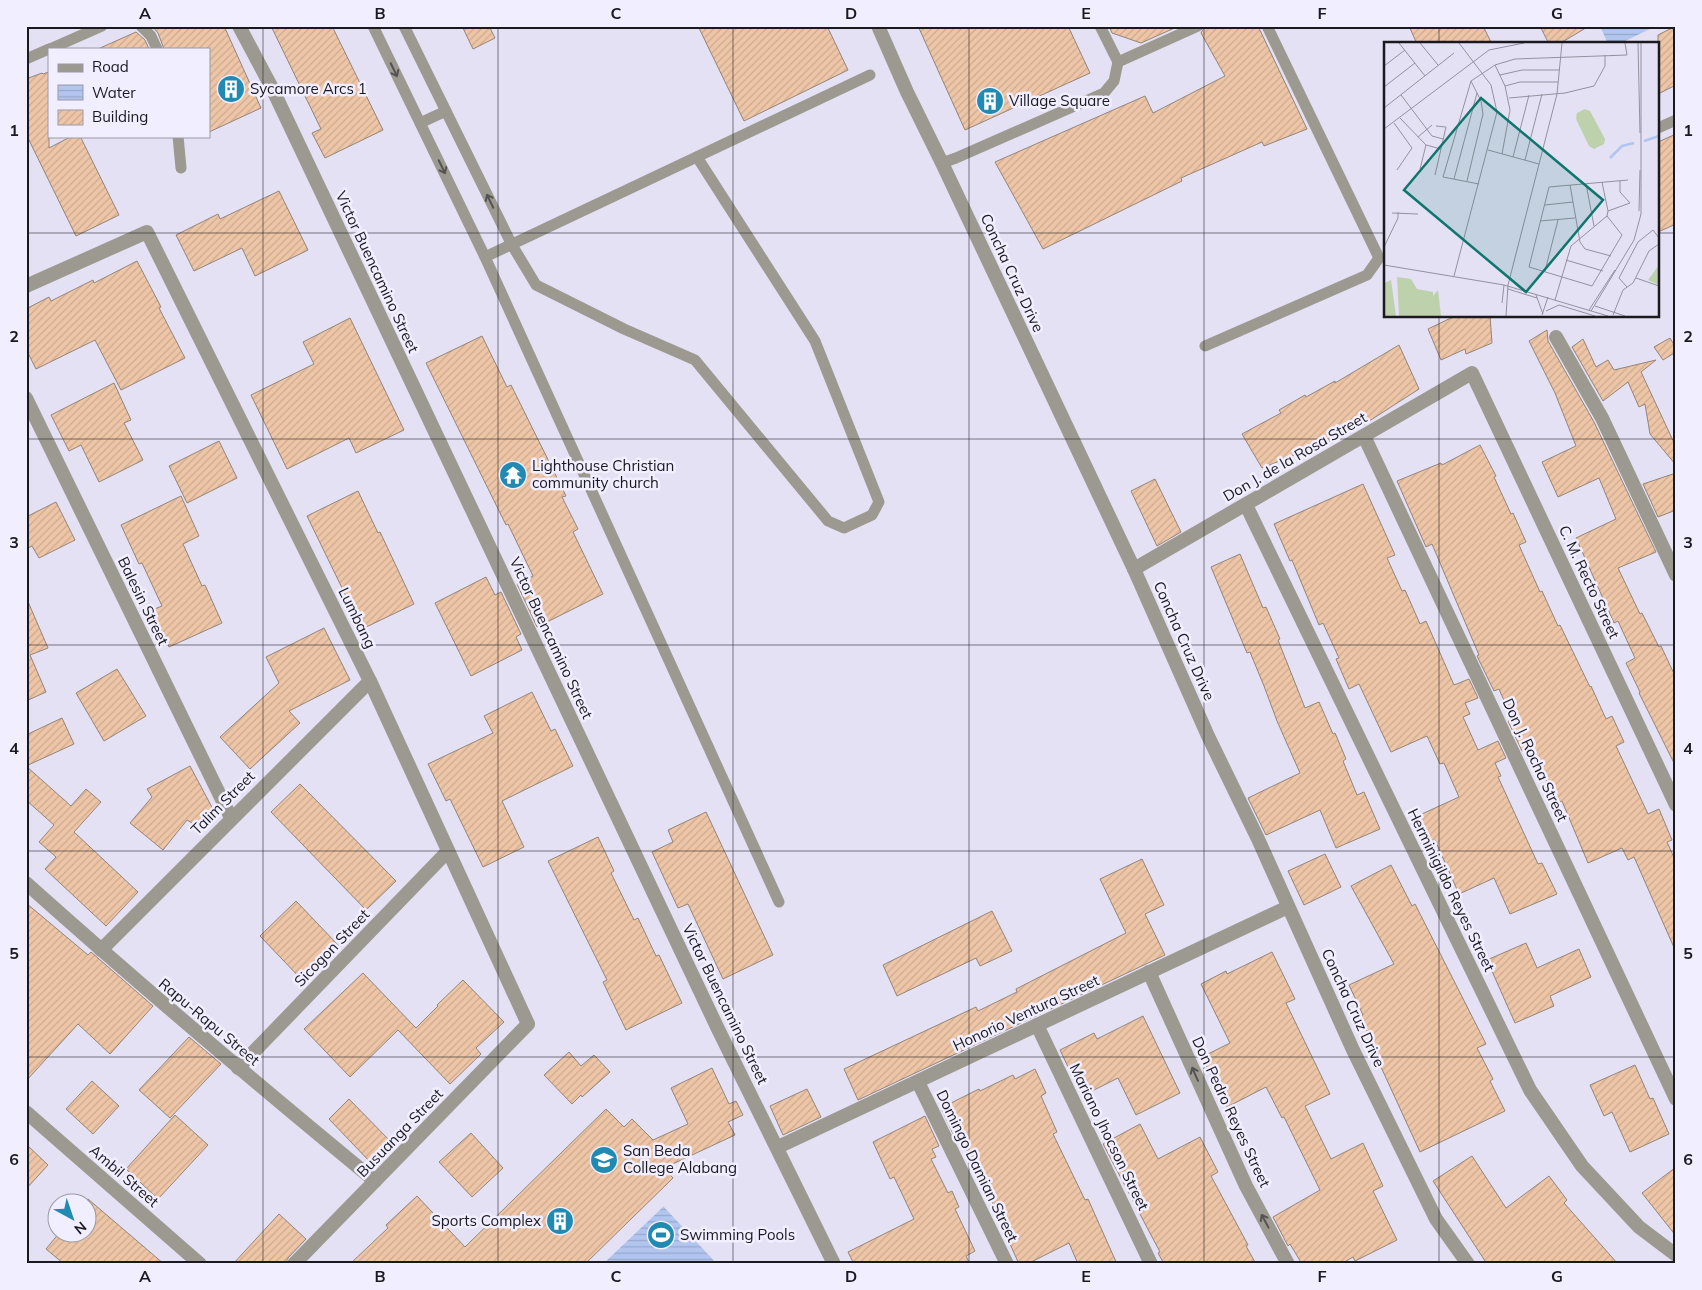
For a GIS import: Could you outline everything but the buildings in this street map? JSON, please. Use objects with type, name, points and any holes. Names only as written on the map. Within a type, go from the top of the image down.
[{"type":"street","name":"Victor Buencamino Street","points":[[239,26],[272,88],[722,1035],[834,1264]]},
{"type":"street","name":"Concha Cruz Drive","points":[[878,26],[907,92],[1134,569],[1208,736],[1353,1050],[1436,1219],[1468,1264]]},
{"type":"street","name":"Lumbang","points":[[26,286],[147,232],[370,681],[528,1024]]},
{"type":"street","points":[[1556,337],[1602,418],[1676,575]]},
{"type":"street","name":"Don J. de la Rosa Street","points":[[1134,569],[1472,373]]},
{"type":"street","name":"C. M. Recto Street","points":[[1472,373],[1676,805]]},
{"type":"street","name":"Balesin Street","points":[[26,398],[231,818]]},
{"type":"street","name":"Don J. Rocha Street","points":[[1364,436],[1676,1098]]},
{"type":"street","name":"Herminigildo Reyes Street","points":[[1246,505],[1530,1090],[1582,1166],[1639,1227],[1676,1255]]},
{"type":"street","name":"Talim Street","points":[[101,950],[370,681]]},
{"type":"street","name":"Sicogon Street","points":[[238,1068],[448,851]]},
{"type":"street","name":"Rapu-Rapu Street","points":[[26,883],[238,1068],[375,1182]]},
{"type":"street","name":"Honorio Ventura Street","points":[[778,1147],[1288,907]]},
{"type":"street","name":"Don Pedro Reyes Street","points":[[1149,972],[1246,1186],[1288,1264]]},
{"type":"street","name":"Busuanga Street","points":[[294,1264],[528,1024]]},
{"type":"street","name":"Mariano Jhocson Street","points":[[1037,1025],[1151,1264]]},
{"type":"street","name":"Domingo Damian Street","points":[[918,1082],[1007,1264]]},
{"type":"street","name":"Ambil Street","points":[[26,1112],[200,1264]]},
{"type":"lane","points":[[51,48],[102,26]]},
{"type":"lane","points":[[141,26],[151,36],[157,48]]},
{"type":"lane","points":[[373,26],[485,257],[779,902]]},
{"type":"lane","points":[[404,26],[512,245],[536,285],[624,329],[695,360],[828,521],[844,528],[872,515],[879,502],[815,341],[697,157]]},
{"type":"lane","points":[[942,163],[1104,93],[1114,81],[1118,62],[1100,26]]},
{"type":"lane","points":[[1118,62],[1198,26]]},
{"type":"lane","points":[[1205,346],[1367,274],[1379,258],[1267,26]]},
{"type":"lane","points":[[26,59],[48,49]]},
{"type":"lane","points":[[485,257],[870,75]]},
{"type":"lane","points":[[420,123],[446,111]]},
{"type":"lane","points":[[1660,127],[1676,120]]},
{"type":"lane","points":[[178,138],[181,168]]},
{"type":"water","points":[[1600,26],[1656,26],[1623,42],[1607,42]]},
{"type":"water","name":"Swimming Pools","points":[[663,1207],[717,1264],[603,1264]]},
{"type":"place","name":"Sycamore Arcs 1","points":[[231,89]]},
{"type":"place","name":"Village Square","points":[[990,101]]},
{"type":"place","name":"Lighthouse Christian community church","points":[[513,475]]},
{"type":"place","name":"San Beda College Alabang","points":[[604,1160]]},
{"type":"place","name":"Sports Complex","points":[[560,1221]]},
{"type":"place","name":"Swimming Pools","points":[[661,1235]]}]
